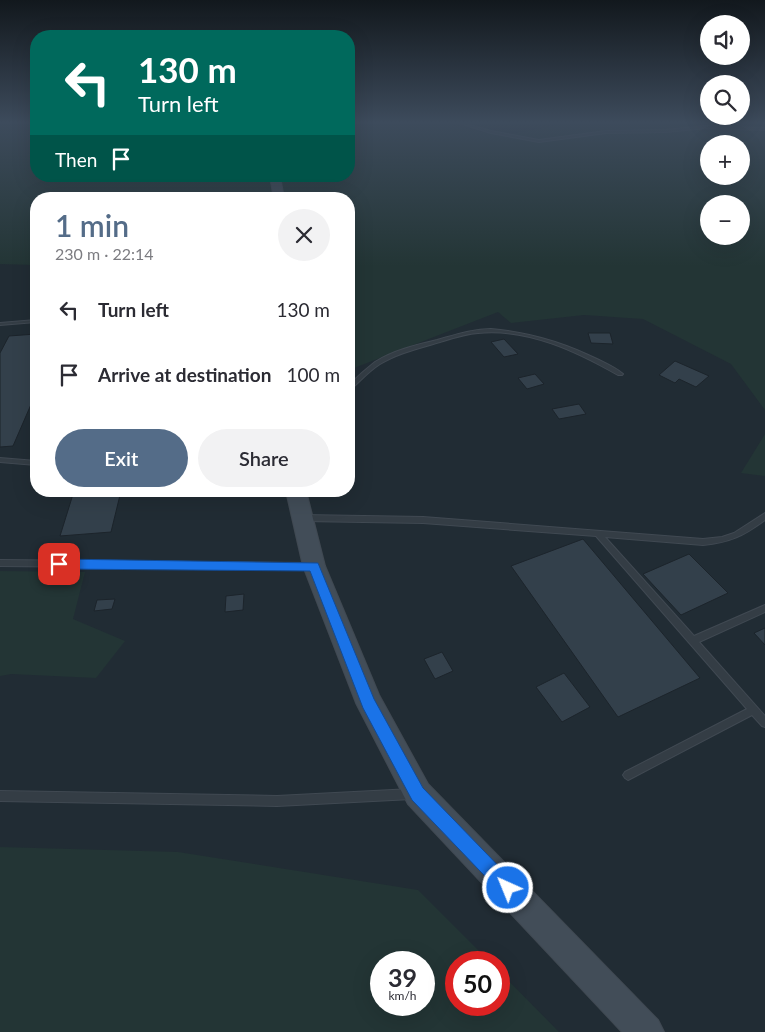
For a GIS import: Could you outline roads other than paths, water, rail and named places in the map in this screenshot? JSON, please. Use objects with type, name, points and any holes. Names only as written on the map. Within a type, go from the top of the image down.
[{"type":"main road","points":[[297,497],[314,566],[368,703],[418,794],[646,1032]]},
{"type":"lane","points":[[0,324],[30,322]]},
{"type":"lane","points":[[355,383],[377,364],[404,351],[472,332],[490,331],[521,334],[563,345],[589,356],[620,374]]},
{"type":"lane","points":[[0,460],[30,462]]},
{"type":"lane","points":[[301,518],[423,520],[703,542],[725,541],[738,536],[765,516]]},
{"type":"lane","points":[[599,535],[765,723]]},
{"type":"lane","points":[[0,563],[314,566]]},
{"type":"lane","points":[[692,641],[765,608]]},
{"type":"lane","points":[[628,774],[753,710]]},
{"type":"lane","points":[[0,796],[277,801],[418,794]]}]
